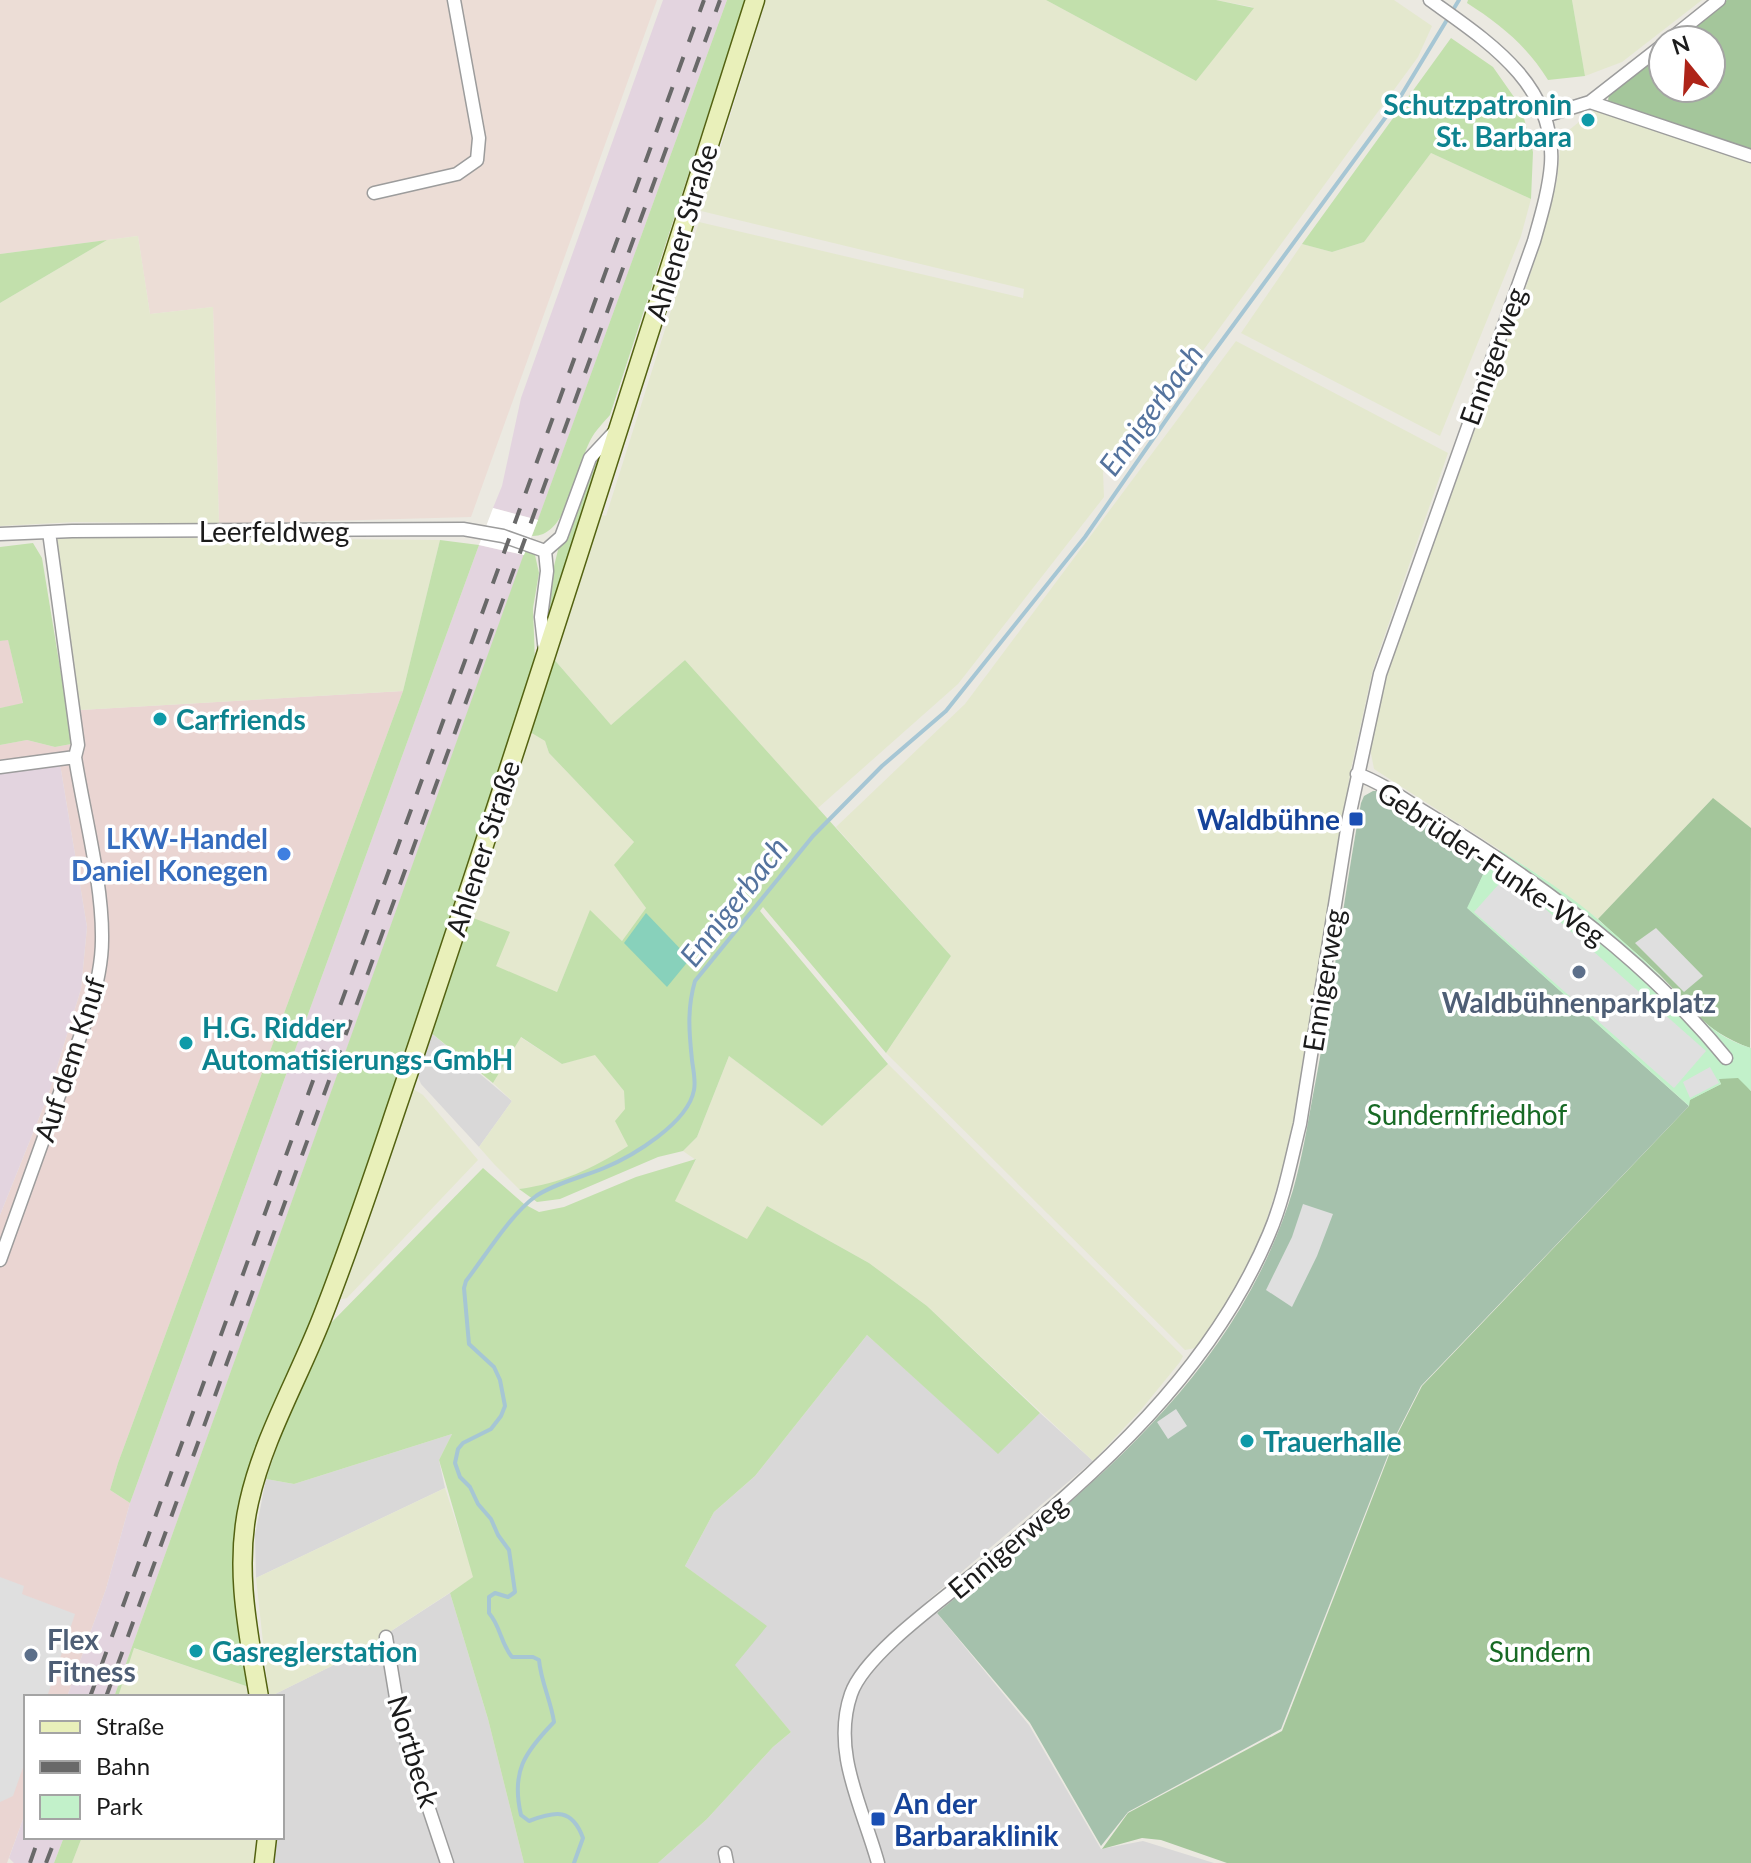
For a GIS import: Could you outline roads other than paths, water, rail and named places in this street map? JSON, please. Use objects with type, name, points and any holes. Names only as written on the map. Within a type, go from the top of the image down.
[{"type":"main road","name":"Ahlener Straße","points":[[259,1695],[242,1574],[250,1499],[275,1427],[325,1311],[407,1076],[620,427],[755,0]]},
{"type":"main road","points":[[264,1863],[267,1839]]},
{"type":"street","points":[[374,193],[457,174],[477,160],[479,138],[454,0]]},
{"type":"street","name":"Ennigerweg","points":[[878,1863],[846,1761],[843,1741],[851,1691],[862,1671],[889,1644],[1029,1529],[1148,1417],[1222,1325],[1246,1285],[1270,1232],[1300,1124],[1357,774],[1380,674],[1534,241],[1548,189],[1551,138],[1545,116],[1528,83],[1497,49],[1430,0]]},
{"type":"street","points":[[1689,24],[1719,0]]},
{"type":"street","points":[[1545,116],[1590,102],[1647,57]]},
{"type":"street","points":[[1590,102],[1751,156]]},
{"type":"street","points":[[546,655],[541,617],[547,571],[545,551],[561,537],[590,458],[620,427]]},
{"type":"street","name":"Leerfeldweg","points":[[0,534],[474,529],[545,551]]},
{"type":"street","name":"Auf dem Knuf","points":[[0,1260],[89,1012],[99,978],[102,940],[100,904],[75,757],[78,745],[49,532]]},
{"type":"street","points":[[0,767],[75,757]]},
{"type":"street","name":"Gebrüder-Funke-Weg","points":[[1357,774],[1460,834],[1605,937],[1710,1038],[1726,1058]]},
{"type":"street","name":"Nortbeck","points":[[386,1637],[400,1722],[447,1863]]},
{"type":"waterway","name":"Ennigerbach","points":[[574,1863],[583,1838],[574,1821],[562,1814],[529,1821],[521,1815],[518,1787],[522,1764],[554,1722],[553,1714],[539,1660],[512,1657],[489,1613],[489,1597],[495,1593],[508,1597],[515,1592],[509,1550],[470,1487],[460,1477],[455,1463],[458,1449],[463,1443],[491,1429],[505,1406],[494,1367],[469,1344],[466,1281],[508,1224],[536,1196],[629,1155],[658,1137],[681,1114],[690,1102],[695,1086],[689,1020],[695,981],[813,836],[882,766],[946,711],[1085,537],[1207,361],[1399,99],[1459,0]]},
{"type":"railway","points":[[91,1695],[704,0]]},
{"type":"railway","points":[[107,1695],[720,0]]},
{"type":"railway","points":[[30,1863],[38,1839]]},
{"type":"railway","points":[[46,1863],[55,1839]]},
{"type":"place","name":"Schutzpatronin St. Barbara","points":[[1588,120]]},
{"type":"place","name":"Carfriends","points":[[160,719]]},
{"type":"place","name":"Waldbühne","points":[[1356,819]]},
{"type":"place","name":"LKW-Handel Daniel Konegen","points":[[284,854]]},
{"type":"place","name":"Waldbühnenparkplatz","points":[[1579,972]]},
{"type":"place","name":"H.G. Ridder Automatisierungs-GmbH","points":[[186,1043]]},
{"type":"place","name":"Trauerhalle","points":[[1247,1441]]},
{"type":"place","name":"Gasreglerstation","points":[[196,1651]]},
{"type":"place","name":"Flex Fitness","points":[[31,1655]]},
{"type":"place","name":"An der Barbaraklinik","points":[[878,1819]]},
{"type":"park label","name":"Sundernfriedhof","points":[[1467,1114]]},
{"type":"park label","name":"Sundern","points":[[1540,1651]]}]
